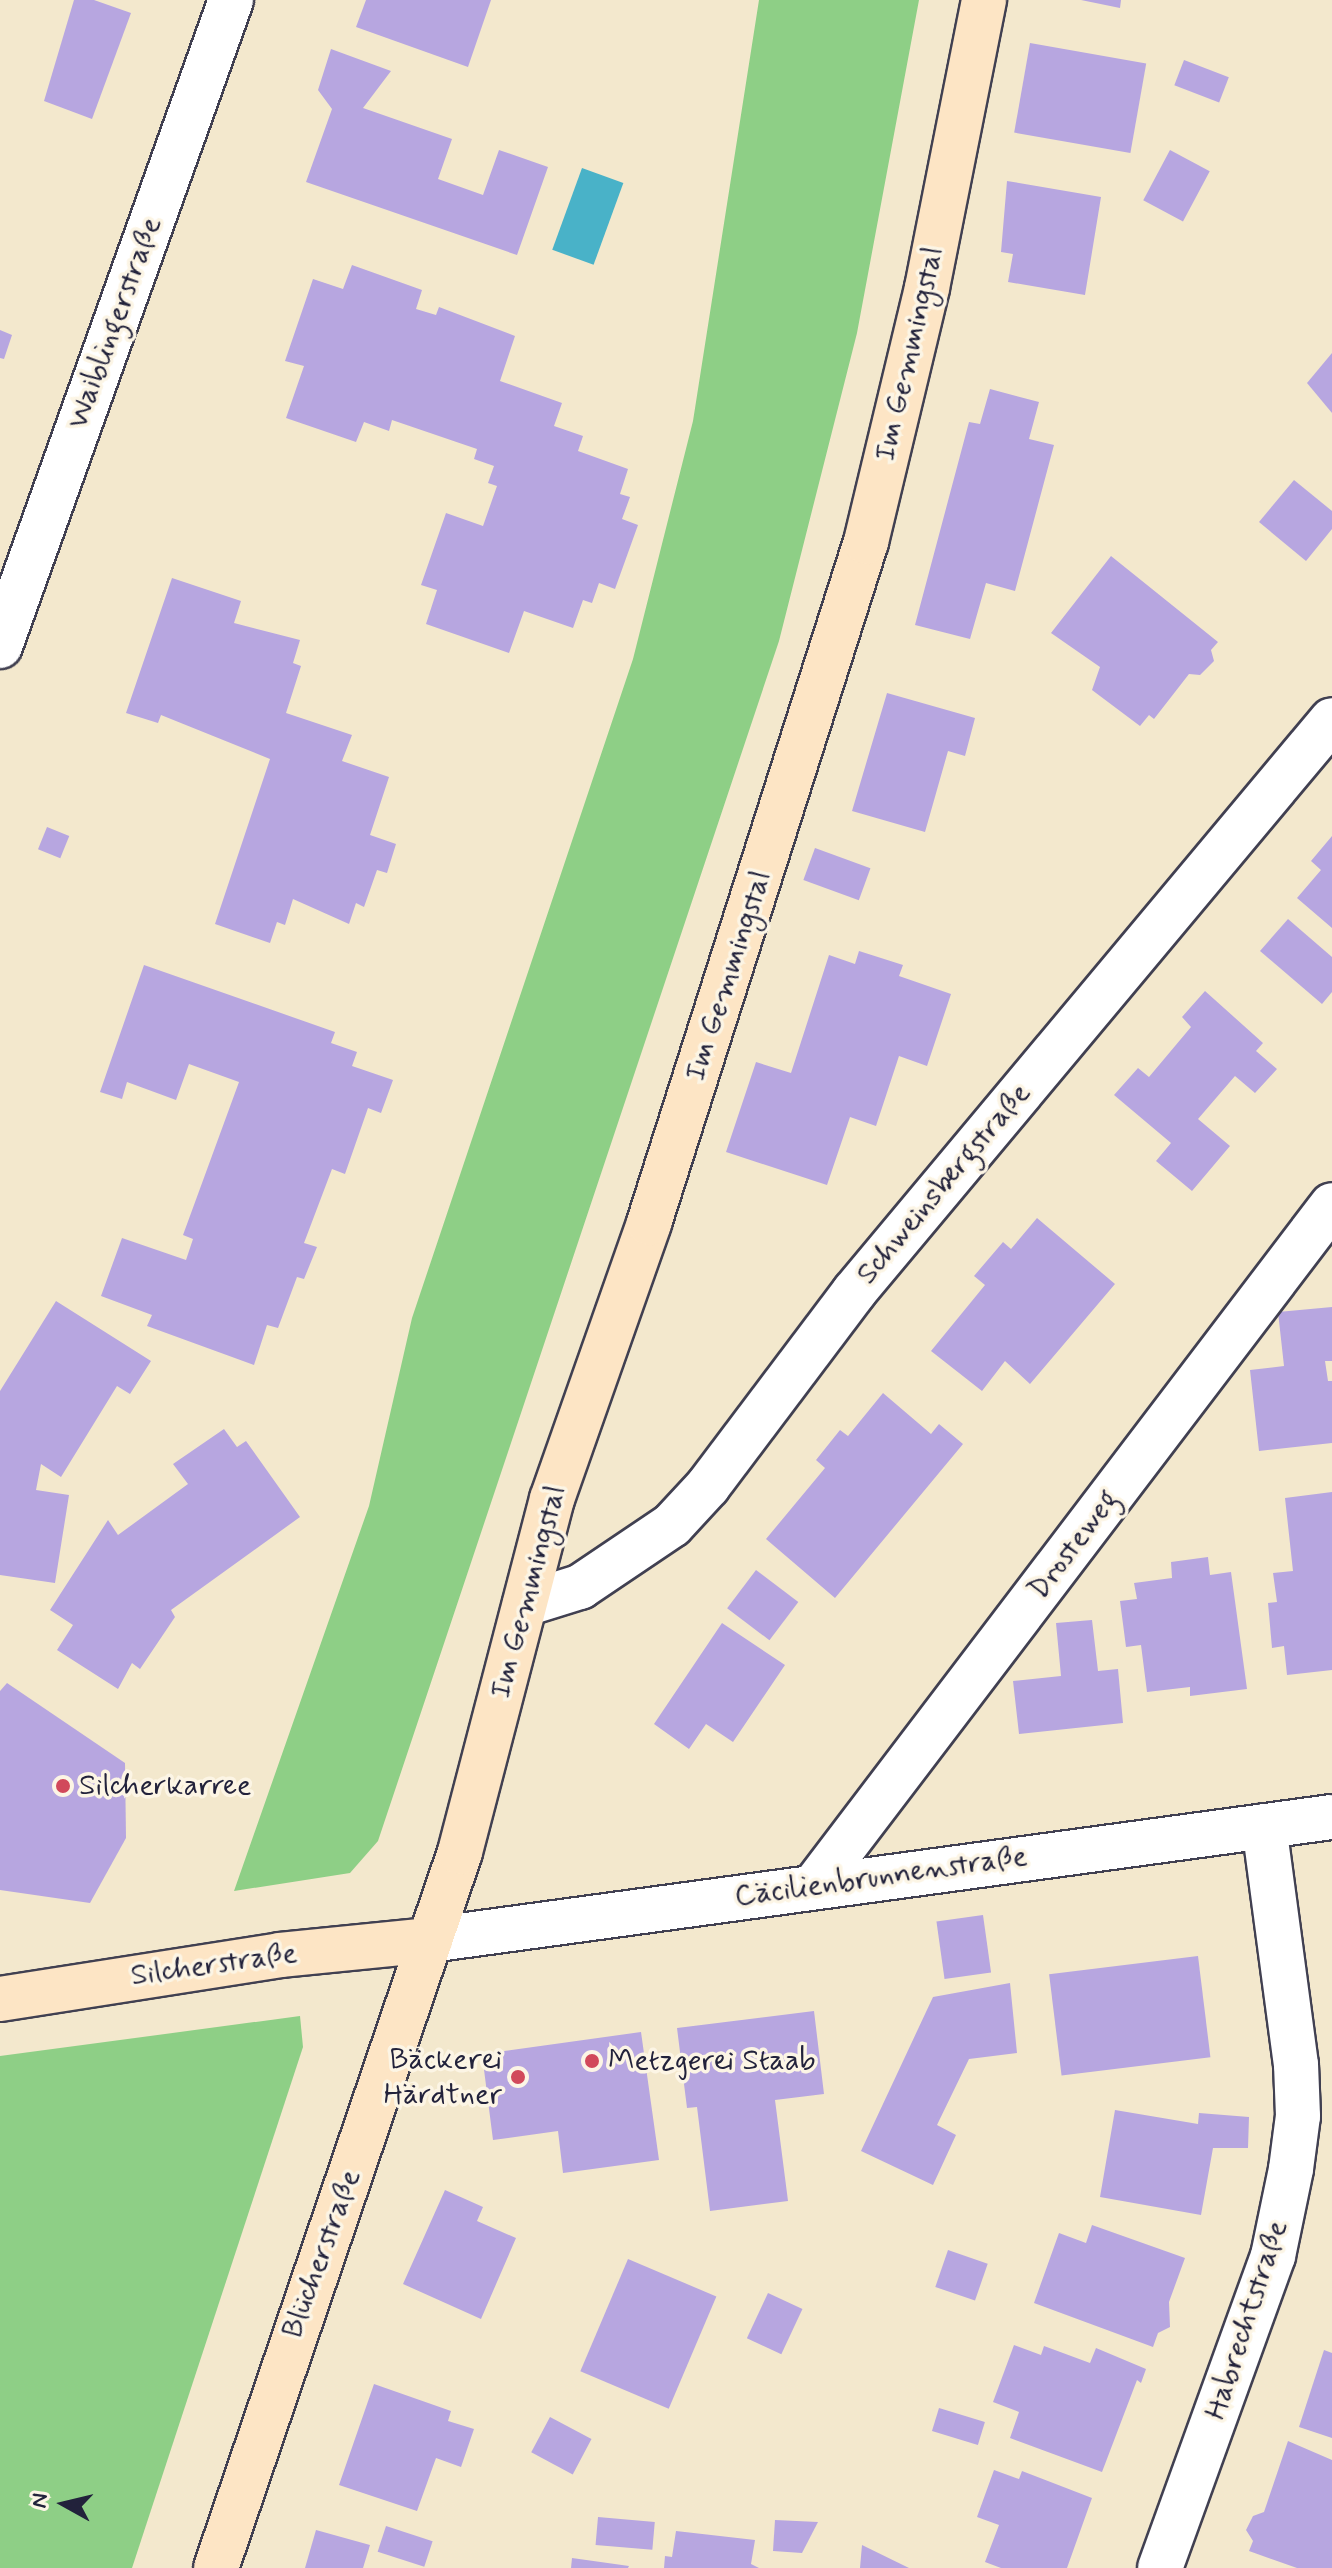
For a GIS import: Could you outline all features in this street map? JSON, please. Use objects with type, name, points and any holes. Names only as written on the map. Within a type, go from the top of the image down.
[{"type":"street","name":"Waiblingerstraße","points":[[0,646],[231,0]]},
{"type":"street","name":"Im Gemmingstal","points":[[430,1940],[460,1852],[552,1499],[649,1223],[866,542],[927,288],[984,0]]},
{"type":"street","name":"Schweinsbergstraße","points":[[525,1604],[580,1587],[625,1561],[690,1506],[854,1292],[1332,720]]},
{"type":"street","name":"Drosteweg","points":[[815,1885],[1332,1205]]},
{"type":"street","name":"Cäcilienbrunnenstraße","points":[[430,1940],[815,1885],[1332,1817]]},
{"type":"street","name":"Habrechtstraße","points":[[1160,2568],[1273,2256],[1291,2169],[1298,2116],[1296,2065],[1264,1826]]},
{"type":"street","name":"Silcherstraße","points":[[0,1999],[280,1955],[430,1940]]},
{"type":"street","name":"Blücherstraße","points":[[216,2568],[430,1940]]},
{"type":"green space","points":[[759,0],[919,0],[857,333],[779,641],[378,1841],[350,1873],[234,1891],[369,1506],[412,1318],[633,659],[693,421]]},
{"type":"green space","points":[[300,2016],[303,2047],[132,2568],[0,2568],[0,2056]]},
{"type":"water","points":[[582,168],[623,183],[594,265],[552,250]]},
{"type":"building","points":[[74,0],[94,0],[131,13],[92,119],[44,101]]},
{"type":"building","points":[[366,0],[491,0],[468,67],[356,27]]},
{"type":"building","points":[[1081,0],[1121,0],[1120,8]]},
{"type":"building","points":[[1030,43],[1146,63],[1130,153],[1014,133]]},
{"type":"building","points":[[331,49],[391,71],[363,108],[452,139],[438,179],[483,195],[499,150],[548,167],[517,255],[306,182],[332,109],[318,90]]},
{"type":"building","points":[[1184,60],[1229,77],[1219,102],[1174,85]]},
{"type":"building","points":[[1170,150],[1210,171],[1183,221],[1143,200]]},
{"type":"building","points":[[1007,181],[1101,197],[1085,295],[1008,282],[1013,254],[1001,252]]},
{"type":"building","points":[[352,265],[422,290],[416,309],[436,315],[439,307],[515,336],[500,381],[562,403],[554,426],[583,436],[578,451],[628,469],[620,494],[630,497],[622,519],[638,525],[615,589],[599,583],[592,603],[583,600],[573,628],[524,611],[509,653],[426,624],[437,590],[421,585],[446,513],[483,526],[497,486],[488,483],[494,466],[474,459],[477,449],[392,420],[389,431],[364,422],[356,442],[286,418],[304,366],[285,361],[313,279],[343,289]]},
{"type":"building","points":[[0,330],[12,335],[4,359],[0,358]]},
{"type":"building","points":[[1332,353],[1332,413],[1307,383]]},
{"type":"building","points":[[990,389],[1039,402],[1029,439],[1054,445],[1015,591],[986,583],[970,639],[915,625],[969,422],[980,424]]},
{"type":"building","points":[[1294,480],[1332,511],[1332,529],[1306,561],[1259,522]]},
{"type":"building","points":[[1111,556],[1218,642],[1211,650],[1214,661],[1200,675],[1189,674],[1154,719],[1149,715],[1140,726],[1092,690],[1100,667],[1051,633]]},
{"type":"building","points":[[172,578],[241,601],[234,623],[300,640],[293,663],[301,666],[286,713],[352,735],[342,761],[389,777],[370,835],[396,844],[387,873],[377,870],[364,907],[356,903],[349,924],[293,899],[285,925],[277,922],[270,943],[215,924],[270,759],[161,715],[158,723],[126,713]]},
{"type":"building","points":[[887,693],[975,718],[965,756],[948,751],[925,832],[852,811]]},
{"type":"building","points":[[47,827],[69,836],[60,858],[38,849]]},
{"type":"building","points":[[1332,836],[1332,928],[1297,898],[1321,870],[1311,861]]},
{"type":"building","points":[[815,848],[870,868],[859,900],[803,880]]},
{"type":"building","points":[[1288,919],[1332,957],[1332,992],[1322,1004],[1260,951]]},
{"type":"building","points":[[859,951],[903,965],[899,976],[951,994],[927,1066],[899,1056],[876,1126],[850,1117],[827,1185],[726,1152],[756,1062],[791,1073],[829,955],[855,964]]},
{"type":"building","points":[[144,965],[335,1032],[331,1043],[357,1052],[352,1066],[393,1080],[381,1113],[368,1108],[345,1174],[332,1169],[304,1243],[317,1247],[304,1279],[297,1277],[278,1328],[267,1325],[254,1365],[147,1326],[152,1315],[101,1296],[122,1238],[186,1260],[193,1239],[183,1235],[239,1082],[189,1064],[176,1100],[127,1082],[122,1099],[100,1092]]},
{"type":"building","points":[[1205,991],[1263,1043],[1256,1051],[1277,1069],[1255,1093],[1235,1076],[1198,1119],[1230,1146],[1192,1191],[1156,1161],[1171,1143],[1114,1095],[1138,1068],[1149,1077],[1191,1027],[1182,1017]]},
{"type":"building","points":[[1037,1218],[1115,1284],[1030,1384],[1005,1361],[982,1391],[931,1351],[985,1285],[974,1276],[1003,1242],[1011,1249]]},
{"type":"building","points":[[56,1301],[151,1361],[130,1394],[117,1386],[61,1477],[41,1464],[36,1490],[69,1495],[55,1583],[0,1575],[0,1391]]},
{"type":"building","points":[[1332,1307],[1332,1361],[1325,1361],[1328,1381],[1332,1381],[1332,1443],[1259,1451],[1250,1370],[1284,1366],[1278,1312]]},
{"type":"building","points":[[883,1393],[931,1434],[939,1424],[963,1444],[835,1598],[766,1539],[825,1468],[816,1460],[840,1430],[848,1436]]},
{"type":"building","points":[[224,1429],[237,1447],[246,1441],[300,1517],[171,1610],[175,1617],[140,1669],[132,1663],[118,1689],[57,1650],[73,1625],[50,1610],[108,1520],[118,1535],[188,1484],[173,1464]]},
{"type":"building","points":[[1332,1492],[1332,1670],[1287,1675],[1284,1646],[1272,1648],[1268,1603],[1277,1602],[1273,1573],[1293,1571],[1285,1498]]},
{"type":"building","points":[[1208,1557],[1210,1575],[1231,1572],[1247,1689],[1190,1696],[1190,1687],[1147,1692],[1141,1645],[1126,1647],[1120,1601],[1137,1599],[1134,1583],[1172,1578],[1171,1562]]},
{"type":"building","points":[[756,1570],[798,1602],[769,1640],[727,1608]]},
{"type":"building","points":[[1092,1620],[1098,1671],[1118,1669],[1123,1723],[1019,1734],[1013,1681],[1061,1676],[1056,1623]]},
{"type":"building","points":[[722,1623],[785,1665],[733,1742],[706,1724],[689,1749],[654,1724]]},
{"type":"building","name":"Silcherkarree","points":[[7,1683],[125,1763],[126,1838],[90,1903],[0,1890],[0,1691]]},
{"type":"building","points":[[983,1915],[991,1972],[945,1979],[936,1922]]},
{"type":"building","points":[[1198,1956],[1210,2057],[1062,2076],[1049,1974]]},
{"type":"building","points":[[1010,1983],[1017,2053],[969,2059],[937,2125],[956,2135],[933,2185],[861,2151],[933,1997]]},
{"type":"building","points":[[814,2011],[824,2094],[775,2100],[788,2201],[710,2211],[697,2107],[687,2108],[677,2028]]},
{"type":"building","points":[[641,2032],[659,2160],[563,2173],[558,2131],[493,2140],[482,2054]]},
{"type":"building","points":[[1115,2110],[1198,2124],[1199,2113],[1249,2117],[1248,2148],[1213,2148],[1201,2215],[1100,2197]]},
{"type":"building","points":[[445,2190],[483,2207],[477,2221],[516,2238],[481,2319],[403,2284]]},
{"type":"building","points":[[1092,2225],[1185,2258],[1169,2302],[1170,2327],[1158,2333],[1153,2347],[1034,2303],[1059,2233],[1086,2243]]},
{"type":"building","points":[[948,2250],[988,2264],[975,2301],[935,2287]]},
{"type":"building","points":[[628,2259],[716,2297],[669,2409],[580,2371]]},
{"type":"building","points":[[768,2293],[802,2309],[781,2354],[747,2338]]},
{"type":"building","points":[[1014,2345],[1041,2355],[1044,2346],[1090,2363],[1096,2348],[1146,2369],[1141,2383],[1137,2380],[1102,2472],[1010,2438],[1019,2412],[993,2402]]},
{"type":"building","points":[[1324,2350],[1332,2353],[1332,2438],[1299,2427]]},
{"type":"building","points":[[374,2384],[451,2411],[448,2421],[474,2429],[461,2467],[436,2458],[417,2511],[339,2485]]},
{"type":"building","points":[[939,2408],[985,2422],[978,2445],[932,2431]]},
{"type":"building","points":[[550,2417],[591,2439],[573,2474],[531,2452]]},
{"type":"building","points":[[1288,2441],[1332,2460],[1332,2568],[1297,2568],[1249,2551],[1253,2541],[1246,2530],[1253,2516],[1264,2512]]},
{"type":"building","points":[[994,2470],[1019,2479],[1022,2471],[1092,2498],[1067,2568],[1001,2568],[985,2562],[999,2525],[977,2517]]},
{"type":"building","points":[[598,2517],[655,2522],[652,2550],[596,2545]]},
{"type":"building","points":[[775,2520],[818,2522],[802,2553],[773,2551]]},
{"type":"building","points":[[386,2526],[433,2541],[424,2567],[378,2552]]},
{"type":"building","points":[[316,2530],[370,2545],[363,2568],[305,2568]]},
{"type":"building","points":[[676,2531],[755,2540],[751,2564],[759,2568],[664,2568],[665,2556],[672,2557]]},
{"type":"building","points":[[862,2545],[909,2568],[860,2568]]},
{"type":"building","points":[[572,2558],[629,2566],[571,2568]]},
{"type":"place","name":"Silcherkarree","points":[[63,1786]]},
{"type":"place","name":"Metzgerei Staab","points":[[592,2061]]},
{"type":"place","name":"Bäckerei Härdtner","points":[[518,2077]]}]
